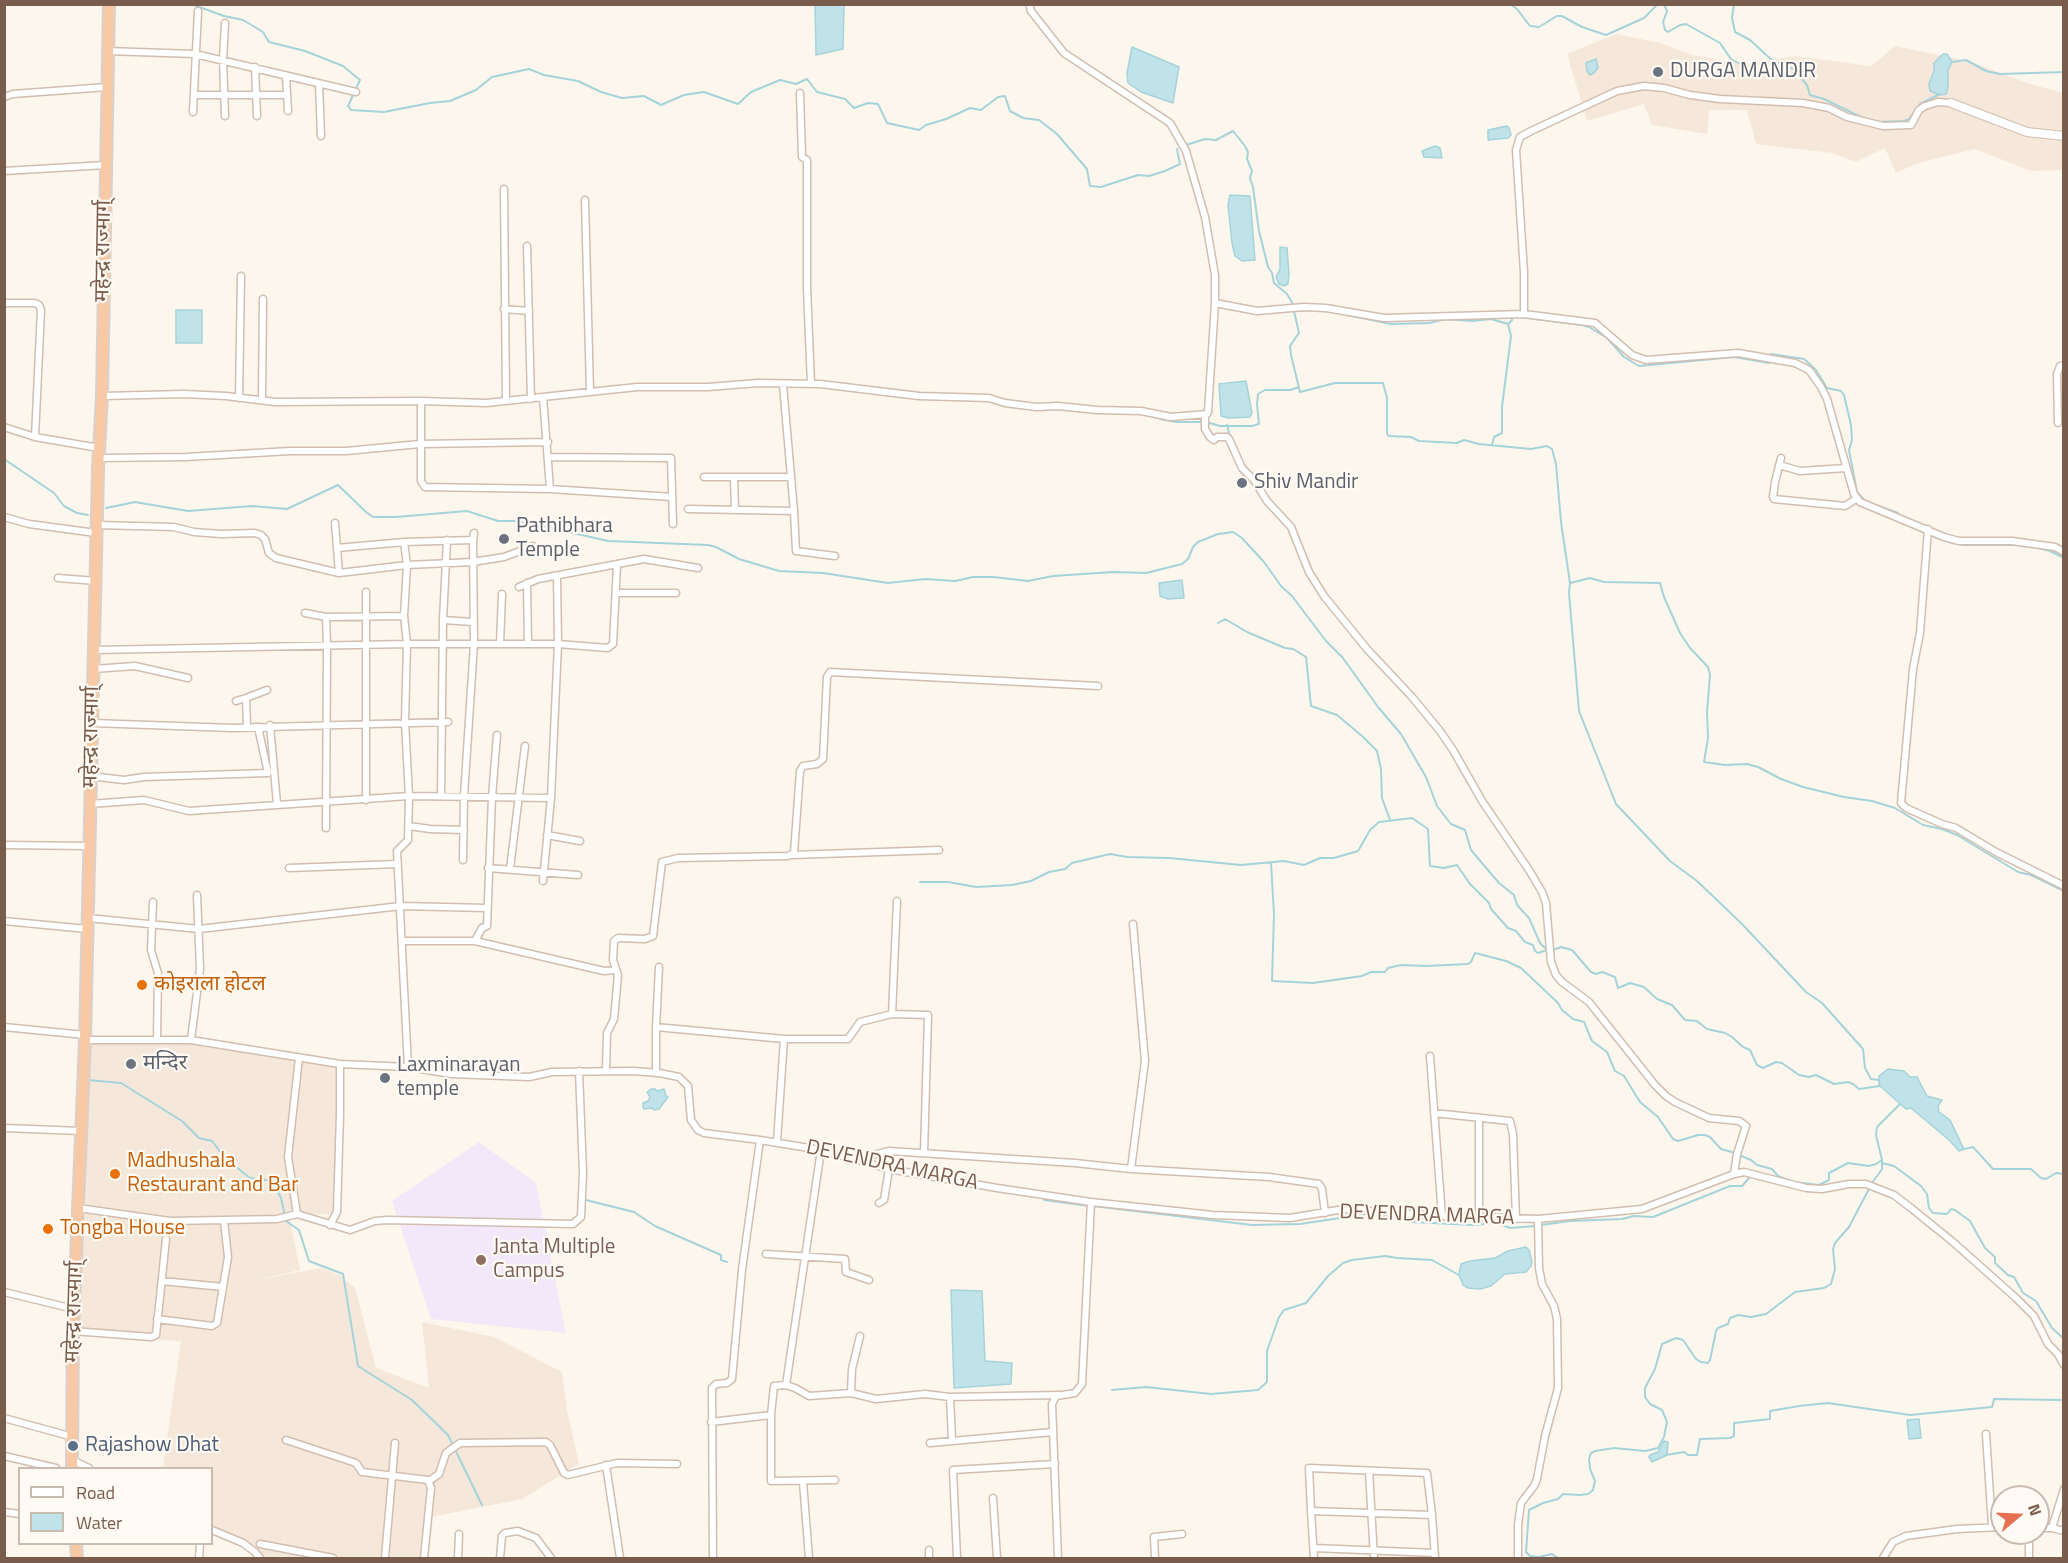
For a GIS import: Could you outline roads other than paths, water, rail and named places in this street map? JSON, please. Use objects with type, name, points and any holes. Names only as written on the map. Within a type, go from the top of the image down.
[{"type":"highway","name":"महेन्द्र राज्मार्ग्","points":[[72,1464],[74,1309],[85,1037],[96,529],[102,396],[109,4]]},
{"type":"street","points":[[1029,4],[1031,11],[1064,53],[1170,123],[1186,151],[1205,217],[1215,275],[1208,412],[1204,420],[1206,432],[1211,439],[1227,437],[1229,439],[1242,468],[1256,483],[1267,501],[1291,527],[1310,572],[1324,596],[1367,649],[1413,697],[1453,750],[1482,801],[1503,829],[1514,851],[1542,892],[1546,903],[1551,962],[1556,975],[1589,1002],[1666,1096],[1709,1118],[1739,1122],[1746,1126],[1737,1154],[1734,1174],[1748,1173],[1822,1190],[1849,1184],[1866,1184],[1894,1194],[1953,1242],[2028,1309],[2048,1344],[2058,1354],[2064,1365]]},
{"type":"street","points":[[193,112],[198,11]]},
{"type":"street","points":[[225,23],[223,60],[225,116]]},
{"type":"street","points":[[107,51],[195,54],[356,92]]},
{"type":"street","points":[[255,67],[257,116]]},
{"type":"street","points":[[286,76],[288,111]]},
{"type":"street","points":[[319,84],[321,136]]},
{"type":"street","points":[[1524,314],[1524,272],[1516,158],[1520,137],[1617,91],[1644,86],[1720,99],[1810,104],[1830,108],[1847,117],[1882,126],[1911,125],[1919,110],[1938,102],[1950,103],[2027,132],[2064,136]]},
{"type":"street","points":[[4,97],[13,94],[107,87]]},
{"type":"street","points":[[800,93],[802,157],[807,160],[807,288],[811,384]]},
{"type":"street","points":[[194,96],[287,95]]},
{"type":"street","points":[[4,171],[106,165]]},
{"type":"street","points":[[504,189],[506,401]]},
{"type":"street","points":[[585,200],[590,392]]},
{"type":"street","points":[[528,246],[531,399]]},
{"type":"street","points":[[238,398],[241,276]]},
{"type":"street","points":[[262,400],[263,299]]},
{"type":"street","points":[[4,303],[35,303],[41,310],[35,436]]},
{"type":"street","points":[[1215,303],[1257,311],[1304,307],[1326,308],[1384,318],[1524,314],[1595,323],[1632,356],[1646,360],[1738,353],[1801,365],[1815,377],[1827,399],[1856,499],[1944,537],[1959,541],[2012,541],[2055,548],[2064,552]]},
{"type":"street","points":[[504,309],[529,311]]},
{"type":"street","points":[[2058,423],[2057,374],[2060,366],[2064,365]]},
{"type":"street","points":[[102,396],[184,394],[295,402],[486,403],[637,387],[708,387],[758,383],[811,384],[894,391],[919,396],[989,399],[1036,407],[1058,406],[1141,411],[1204,420]]},
{"type":"street","points":[[783,385],[796,551],[834,556]]},
{"type":"street","points":[[543,397],[550,489]]},
{"type":"street","points":[[422,401],[420,481],[425,486],[550,489],[672,497]]},
{"type":"street","points":[[4,427],[99,453],[186,457],[290,451],[346,451],[420,444],[548,442]]},
{"type":"street","points":[[549,457],[670,458],[673,524]]},
{"type":"street","points":[[1846,468],[1800,471],[1780,461],[1773,497],[1774,499],[1845,506],[1856,499]]},
{"type":"street","points":[[704,477],[791,477]]},
{"type":"street","points":[[734,477],[735,510]]},
{"type":"street","points":[[688,509],[794,511]]},
{"type":"street","points":[[4,517],[29,524],[96,529],[174,527],[194,532],[255,533],[265,539],[269,553],[276,558],[339,573],[473,562],[504,557],[533,546]]},
{"type":"street","points":[[335,523],[339,573]]},
{"type":"street","points":[[1928,529],[1920,633],[1913,669],[1901,802],[1906,808],[1956,828],[1995,852],[2064,885]]},
{"type":"street","points":[[337,548],[473,536],[474,644],[464,796],[463,860]]},
{"type":"street","points":[[441,796],[445,722],[443,620],[447,540]]},
{"type":"street","points":[[404,542],[407,566],[404,615],[407,644],[405,723],[409,826],[408,840],[397,851],[408,1067]]},
{"type":"street","points":[[519,587],[538,579],[644,559],[698,568]]},
{"type":"street","points":[[94,650],[367,644],[558,644],[608,648],[612,646],[617,565]]},
{"type":"street","points":[[543,881],[551,798],[558,644],[557,576]]},
{"type":"street","points":[[58,578],[96,581]]},
{"type":"street","points":[[527,583],[528,644]]},
{"type":"street","points":[[366,592],[366,800]]},
{"type":"street","points":[[615,593],[676,593]]},
{"type":"street","points":[[500,644],[502,594]]},
{"type":"street","points":[[305,613],[326,617],[404,615]]},
{"type":"street","points":[[326,617],[326,828]]},
{"type":"street","points":[[443,620],[473,622]]},
{"type":"street","points":[[93,669],[135,666],[188,678]]},
{"type":"street","points":[[792,855],[795,850],[800,771],[803,766],[816,764],[823,759],[827,677],[830,672],[1098,686]]},
{"type":"street","points":[[236,701],[267,690]]},
{"type":"street","points":[[246,698],[247,726]]},
{"type":"street","points":[[233,728],[270,725],[445,722]]},
{"type":"street","points":[[90,776],[124,780],[144,777],[268,773],[258,727],[92,723]]},
{"type":"street","points":[[270,725],[277,804]]},
{"type":"street","points":[[475,941],[482,928],[487,926],[488,868],[497,735]]},
{"type":"street","points":[[510,869],[525,746]]},
{"type":"street","points":[[90,804],[144,800],[189,811],[409,796],[551,798]]},
{"type":"street","points":[[409,826],[464,830]]},
{"type":"street","points":[[547,836],[580,841]]},
{"type":"street","points":[[4,845],[89,846]]},
{"type":"street","points":[[606,1071],[607,1033],[614,1018],[618,975],[613,954],[615,939],[645,939],[653,936],[660,864],[664,860],[939,850]]},
{"type":"street","points":[[289,868],[398,864]]},
{"type":"street","points":[[488,868],[578,875]]},
{"type":"street","points":[[192,1040],[200,969],[197,895]]},
{"type":"street","points":[[892,1014],[897,901]]},
{"type":"street","points":[[153,902],[151,950],[158,974],[157,1039]]},
{"type":"street","points":[[4,921],[152,924],[199,929],[401,906],[486,908]]},
{"type":"street","points":[[1131,1169],[1145,1061],[1133,924]]},
{"type":"street","points":[[403,942],[475,941],[603,971],[615,970]]},
{"type":"street","points":[[656,1073],[659,967]]},
{"type":"street","points":[[656,1027],[783,1039],[848,1040],[860,1022],[892,1014],[928,1015],[924,1153]]},
{"type":"street","name":"DEVENDRA MARGA","points":[[4,1027],[85,1037],[192,1040],[340,1064],[408,1067],[452,1074],[529,1077],[552,1072],[579,1071],[656,1073],[679,1077],[688,1086],[691,1120],[698,1130],[704,1133],[777,1142],[821,1150],[889,1169],[1091,1202],[1248,1217],[1290,1218],[1344,1209],[1372,1209],[1442,1216],[1538,1219],[1642,1209],[1734,1174]]},
{"type":"street","points":[[777,1142],[783,1039]]},
{"type":"street","points":[[1430,1056],[1442,1216]]},
{"type":"street","points":[[297,1214],[288,1156],[299,1058]]},
{"type":"street","points":[[330,1225],[337,1212],[340,1064]]},
{"type":"street","points":[[78,1208],[170,1221],[280,1218],[297,1214],[350,1230],[375,1221],[387,1220],[573,1224],[581,1217],[583,1173],[579,1071]]},
{"type":"street","points":[[1434,1113],[1508,1120],[1512,1123],[1516,1219]]},
{"type":"street","points":[[1479,1118],[1479,1217]]},
{"type":"street","points":[[4,1128],[81,1131]]},
{"type":"street","points":[[713,1558],[711,1422],[713,1385],[727,1383],[732,1379],[742,1270],[760,1140]]},
{"type":"street","points":[[786,1385],[821,1150]]},
{"type":"street","points":[[857,1159],[889,1151],[1225,1174],[1316,1183],[1322,1189],[1325,1213]]},
{"type":"street","points":[[879,1203],[884,1200],[889,1169]]},
{"type":"street","points":[[835,1480],[803,1482],[771,1480],[771,1415],[774,1386],[786,1385],[810,1396],[851,1393],[876,1400],[925,1394],[950,1397],[1076,1393],[1082,1384],[1091,1202]]},
{"type":"street","points":[[1518,1558],[1521,1503],[1537,1479],[1545,1436],[1558,1388],[1557,1319],[1554,1306],[1542,1284],[1539,1268],[1538,1219]]},
{"type":"street","points":[[157,1319],[214,1326],[217,1323],[228,1257],[224,1221]]},
{"type":"street","points":[[74,1331],[154,1337],[156,1335],[166,1239]]},
{"type":"street","points":[[766,1254],[845,1259],[846,1272],[869,1280]]},
{"type":"street","points":[[162,1281],[223,1287]]},
{"type":"street","points":[[4,1292],[74,1309]]},
{"type":"street","points":[[851,1393],[852,1368],[860,1336]]},
{"type":"street","points":[[1058,1558],[1052,1400],[1060,1395]]},
{"type":"street","points":[[950,1397],[952,1440]]},
{"type":"street","points":[[711,1422],[771,1415]]},
{"type":"street","points":[[4,1418],[73,1437]]},
{"type":"street","points":[[930,1443],[1053,1432]]},
{"type":"street","points":[[1986,1434],[1990,1495]]},
{"type":"street","points":[[286,1440],[356,1463],[362,1472],[392,1474],[429,1481]]},
{"type":"street","points":[[429,1481],[439,1474],[446,1453],[460,1443],[546,1442],[550,1445],[564,1473],[568,1475],[617,1462],[677,1464]]},
{"type":"street","points":[[385,1558],[395,1443]]},
{"type":"street","points":[[4,1456],[52,1467]]},
{"type":"street","points":[[957,1558],[953,1470],[1055,1464]]},
{"type":"street","points":[[606,1465],[620,1558]]},
{"type":"street","points":[[1314,1548],[1373,1550],[1435,1556],[1427,1473],[1309,1468],[1314,1558]]},
{"type":"street","points":[[1369,1471],[1374,1558]]},
{"type":"street","points":[[424,1558],[429,1481]]},
{"type":"street","points":[[803,1482],[809,1558]]},
{"type":"street","points":[[2064,1489],[2052,1528],[2064,1531]]},
{"type":"street","points":[[993,1498],[997,1558]]},
{"type":"street","points":[[1311,1511],[1432,1515]]},
{"type":"street","points":[[1883,1558],[1893,1542],[1906,1536],[1990,1526]]},
{"type":"street","points":[[213,1530],[243,1544],[260,1558]]},
{"type":"street","points":[[500,1558],[502,1536],[505,1533],[518,1531],[536,1538],[551,1558]]},
{"type":"street","points":[[458,1558],[459,1534]]},
{"type":"street","points":[[1155,1558],[1154,1537],[1182,1534]]},
{"type":"street","points":[[260,1544],[333,1558]]},
{"type":"street","points":[[929,1550],[929,1558]]},
{"type":"water","points":[[815,5],[844,5],[843,49],[816,55]]},
{"type":"water","points":[[1132,47],[1179,67],[1173,103],[1141,92],[1128,83],[1127,73]]},
{"type":"water","points":[[1943,54],[1947,54],[1952,62],[1948,70],[1946,94],[1940,95],[1930,91],[1929,84],[1934,71],[1934,63]]},
{"type":"water","points":[[1596,59],[1598,68],[1590,75],[1586,63]]},
{"type":"water","points":[[1507,126],[1511,135],[1508,138],[1488,140],[1488,130]]},
{"type":"water","points":[[1435,146],[1440,148],[1442,158],[1424,157],[1422,151]]},
{"type":"water","points":[[1230,195],[1250,196],[1255,260],[1242,261],[1235,256],[1228,205]]},
{"type":"water","points":[[1280,247],[1287,248],[1289,274],[1288,284],[1284,286],[1279,284],[1276,277],[1280,269]]},
{"type":"water","points":[[176,310],[202,310],[202,343],[176,343]]},
{"type":"water","points":[[1246,381],[1252,413],[1250,417],[1221,416],[1219,384]]},
{"type":"water","points":[[1182,580],[1184,598],[1168,599],[1160,596],[1159,583]]},
{"type":"water","points":[[1888,1069],[1904,1071],[1910,1077],[1917,1077],[1927,1096],[1942,1100],[1938,1106],[1939,1112],[1950,1120],[1964,1149],[1959,1151],[1911,1108],[1906,1109],[1879,1085],[1879,1076]]},
{"type":"water","points":[[651,1089],[657,1091],[664,1089],[668,1097],[659,1109],[644,1109],[643,1107],[643,1103],[650,1097],[647,1092]]},
{"type":"water","points":[[1526,1247],[1532,1262],[1526,1272],[1505,1274],[1491,1286],[1480,1289],[1463,1285],[1459,1275],[1461,1264],[1495,1258],[1508,1251]]},
{"type":"water","points":[[951,1290],[982,1291],[985,1361],[1012,1363],[1011,1384],[954,1388]]},
{"type":"water","points":[[1919,1419],[1921,1438],[1909,1439],[1907,1420]]},
{"type":"water","points":[[1664,1441],[1668,1442],[1667,1455],[1652,1462],[1650,1455],[1658,1452]]},
{"type":"waterway","points":[[191,4],[243,20],[263,32],[269,42],[305,51],[343,66],[360,80],[348,106],[351,110],[384,112],[450,101],[476,90],[492,77],[529,69],[544,75],[578,81],[601,92],[622,98],[644,96],[661,105],[684,95],[704,92],[738,104],[751,92],[780,80],[796,84],[807,79],[817,92],[845,99],[854,108],[868,103],[878,104],[887,123],[919,130],[926,125],[970,108],[981,110],[998,97],[1005,96],[1010,111],[1023,118],[1039,120],[1057,134],[1087,169],[1090,186],[1101,187],[1138,175],[1149,176],[1165,171],[1180,164],[1177,149]]},
{"type":"waterway","points":[[1510,4],[1517,9],[1530,26],[1539,27],[1557,16],[1562,16],[1582,27],[1606,35],[1644,18],[1658,4]]},
{"type":"waterway","points":[[1664,4],[1667,11],[1663,22],[1668,32],[1686,24],[1720,43],[1731,59],[1755,71],[1771,72],[1780,65]]},
{"type":"waterway","points":[[1734,4],[1732,18],[1735,32],[1750,40],[1773,61],[1793,69],[1807,85],[1810,95],[1824,99],[1863,118]]},
{"type":"waterway","points":[[1952,62],[1966,60],[1986,71],[2000,74],[2064,72]]},
{"type":"waterway","points":[[1877,122],[1909,119],[1920,104],[1938,95]]},
{"type":"waterway","points":[[1186,145],[1205,139],[1216,140],[1233,131],[1245,146],[1252,171],[1250,178],[1268,267],[1274,283],[1287,294],[1293,304]]},
{"type":"waterway","points":[[1309,310],[1294,311],[1299,333],[1290,346],[1300,392],[1335,383],[1383,383],[1387,398],[1387,434],[1389,436],[1411,437],[1419,441],[1457,443],[1464,440],[1479,444],[1531,449],[1547,446],[1552,449],[1556,464],[1561,522],[1570,583],[1579,711],[1616,804],[1670,861],[1697,881],[1742,924],[1806,992],[1822,1003],[1863,1049],[1865,1068],[1871,1079],[1879,1080]]},
{"type":"waterway","points":[[1342,314],[1391,324],[1430,323],[1445,319],[1472,321],[1491,319],[1508,324],[1512,320],[1511,316],[1582,325],[1607,338],[1624,357],[1639,366],[1734,357],[1769,363]]},
{"type":"waterway","points":[[1492,445],[1494,437],[1502,433],[1502,407],[1511,336],[1508,324]]},
{"type":"waterway","points":[[1771,354],[1804,359],[1816,370],[1827,388],[1841,391],[1851,425],[1852,440],[1849,450],[1857,492],[1865,501],[1898,513],[1903,524],[1908,525]]},
{"type":"waterway","points":[[1160,419],[1176,422],[1206,422],[1220,426],[1252,426],[1259,424],[1258,394],[1265,390],[1290,390],[1299,387]]},
{"type":"waterway","points":[[1227,425],[1230,437]]},
{"type":"waterway","points":[[4,459],[54,493],[64,506],[77,513],[88,515]]},
{"type":"waterway","points":[[106,508],[135,502],[188,511],[252,506],[287,509],[338,485],[373,517],[467,511],[498,521],[543,526],[608,541],[708,545],[739,559],[779,571],[823,573],[888,583],[925,579],[955,581],[973,577],[1028,581],[1053,576],[1113,572],[1146,573],[1182,564],[1188,559],[1198,542],[1218,534],[1233,532],[1242,538],[1264,562],[1326,641],[1343,658],[1378,707],[1401,734],[1426,777],[1437,806],[1451,824],[1465,830],[1471,850],[1499,883],[1514,895],[1517,905],[1529,918],[1540,943],[1547,950],[1538,953],[1533,945],[1525,942],[1516,931],[1508,928],[1491,909],[1489,903],[1470,884],[1457,865],[1444,868],[1430,866],[1428,829],[1412,818],[1379,822],[1370,830],[1358,851],[1334,858],[1320,858],[1304,865],[1284,861],[1241,865],[1110,854],[1072,863],[1065,869],[1012,885],[976,887],[948,882],[920,882]]},
{"type":"waterway","points":[[1935,537],[1964,545],[2018,545]]},
{"type":"waterway","points":[[2030,546],[2050,551],[2064,558]]},
{"type":"waterway","points":[[1570,583],[1590,578],[1604,582],[1660,583],[1680,633],[1690,648],[1708,667],[1710,675],[1707,712],[1708,738],[1704,762],[1725,765],[1747,764],[1803,787],[1895,808],[1923,825],[1957,835],[2018,872],[2031,875],[2064,891]]},
{"type":"waterway","points":[[1218,623],[1225,619],[1247,632],[1285,648],[1293,649],[1306,657],[1311,706],[1337,715],[1377,751],[1381,769],[1382,798],[1390,820]]},
{"type":"waterway","points":[[1271,863],[1274,914],[1272,981],[1313,983],[1362,976],[1371,972],[1385,972],[1388,968],[1401,965],[1468,964],[1475,953],[1506,961],[1521,968],[1573,1019],[1584,1022],[1592,1041],[1607,1052],[1615,1071],[1624,1076],[1640,1102],[1658,1117],[1673,1139],[1678,1141],[1705,1135],[1721,1149],[1735,1153]]},
{"type":"waterway","points":[[1553,950],[1561,947],[1572,950],[1591,972],[1596,974],[1602,972],[1615,977],[1618,988],[1630,983],[1644,987],[1657,999],[1672,1005],[1685,1020],[1697,1021],[1707,1029],[1732,1037],[1750,1050],[1757,1065],[1763,1068],[1776,1062],[1782,1063],[1799,1075],[1809,1077],[1816,1075],[1834,1084],[1848,1082],[1859,1089],[1880,1086]]},
{"type":"waterway","points":[[88,1080],[121,1083],[182,1121],[199,1138],[212,1141],[224,1157],[250,1178],[272,1181],[281,1198],[286,1221],[299,1230],[309,1261],[343,1274],[358,1366],[412,1400],[448,1435],[482,1505]]},
{"type":"waterway","points":[[1872,1183],[1882,1169],[1876,1135],[1877,1127],[1900,1104]]},
{"type":"waterway","points":[[1964,1149],[1973,1147],[1993,1169],[2031,1169],[2041,1178],[2046,1179],[2056,1173],[2064,1174]]},
{"type":"waterway","points":[[1739,1155],[1757,1165],[1772,1169],[1778,1176],[1793,1182],[1819,1185],[1829,1180],[1829,1173],[1848,1163],[1869,1166],[1882,1160]]},
{"type":"waterway","points":[[1882,1163],[1894,1166],[1921,1186],[1927,1194],[1929,1208],[1933,1213],[1947,1214],[1951,1209],[1970,1221],[1985,1248],[1995,1257],[1995,1263],[2008,1275],[2014,1277],[2023,1293],[2036,1301],[2052,1328],[2064,1339]]},
{"type":"waterway","points":[[1541,1225],[1570,1221],[1622,1219],[1634,1216],[1653,1217],[1730,1186],[1742,1186],[1750,1177]]},
{"type":"waterway","points":[[1558,1558],[1552,1554],[1539,1557],[1530,1556],[1526,1552],[1529,1510],[1558,1499],[1563,1494],[1588,1494],[1593,1490],[1595,1481],[1589,1459],[1591,1453],[1595,1451],[1614,1448],[1645,1451],[1658,1448],[1664,1437],[1667,1422],[1662,1410],[1650,1404],[1645,1397],[1645,1388],[1655,1369],[1662,1344],[1676,1338],[1683,1340],[1696,1359],[1708,1363],[1716,1331],[1728,1324],[1730,1318],[1738,1315],[1751,1317],[1766,1314],[1795,1292],[1824,1288],[1831,1284],[1835,1269],[1833,1249],[1835,1243],[1849,1227],[1870,1187]]},
{"type":"waterway","points":[[586,1200],[634,1212],[655,1226],[721,1255],[721,1260],[727,1262]]},
{"type":"waterway","points":[[1044,1200],[1089,1206]]},
{"type":"waterway","points":[[1093,1206],[1252,1225],[1300,1224],[1367,1214],[1390,1216],[1412,1222],[1472,1225],[1497,1223],[1510,1228],[1536,1226]]},
{"type":"waterway","points":[[1112,1390],[1146,1387],[1211,1394],[1258,1390],[1267,1382],[1267,1351],[1279,1317],[1284,1310],[1306,1303],[1328,1276],[1343,1263],[1352,1260],[1385,1256],[1432,1260],[1459,1275]]},
{"type":"waterway","points":[[1666,1455],[1684,1452],[1688,1455],[1697,1455],[1700,1439],[1730,1438],[1734,1436],[1734,1423],[1770,1419],[1770,1411],[1799,1406],[1828,1403],[1910,1415],[1992,1407],[1994,1399],[2061,1400]]},
{"type":"place","name":"DURGA MANDIR","points":[[1658,72]]},
{"type":"place","name":"Shiv Mandir","points":[[1242,483]]},
{"type":"place","name":"Pathibhara Temple","points":[[504,539]]},
{"type":"place","name":"कोइराला होटल","points":[[142,985]]},
{"type":"place","name":"मन्दिर","points":[[131,1064]]},
{"type":"place","name":"Laxminarayan temple","points":[[385,1078]]},
{"type":"place","name":"Madhushala Restaurant and Bar","points":[[115,1174]]},
{"type":"place","name":"Tongba House","points":[[48,1229]]},
{"type":"place","name":"Janta Multiple Campus","points":[[481,1260]]},
{"type":"place","name":"Rajashow Dhat","points":[[73,1446]]}]
